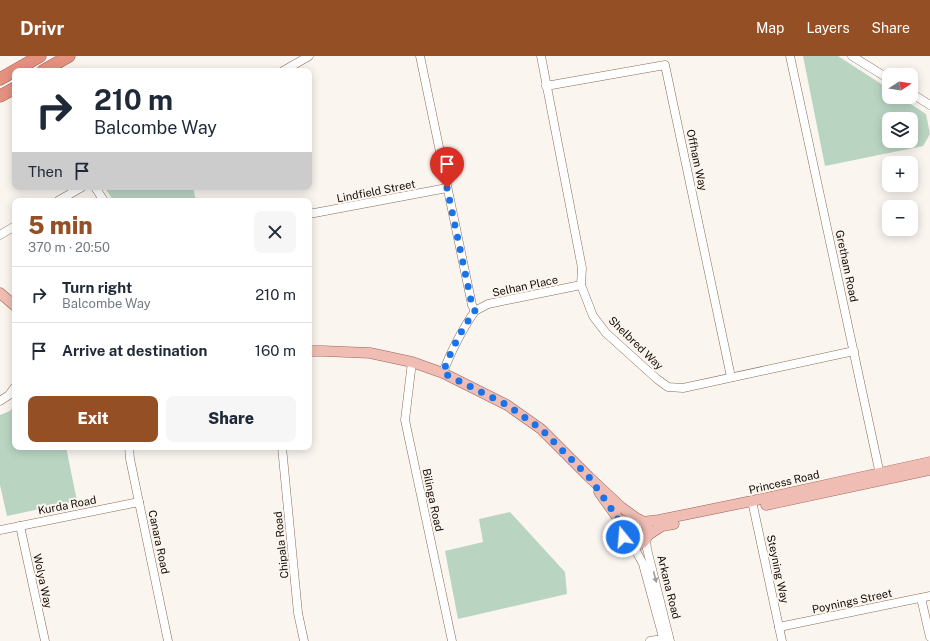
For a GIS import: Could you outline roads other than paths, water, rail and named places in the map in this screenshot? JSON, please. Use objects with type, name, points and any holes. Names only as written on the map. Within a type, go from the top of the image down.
[{"type":"highway","points":[[19,68],[40,56]]},
{"type":"highway","points":[[49,68],[69,56]]},
{"type":"highway","points":[[0,79],[12,72]]},
{"type":"highway","points":[[0,96],[12,90]]},
{"type":"main road","points":[[0,293],[12,303]]},
{"type":"main road","points":[[312,352],[370,353],[412,362],[443,373],[507,405],[541,429],[621,507],[646,525],[648,530],[647,537],[642,543],[633,545],[624,540],[617,517],[589,477]]},
{"type":"main road","name":"Princess Road","points":[[647,537],[662,526],[880,476],[930,462]]},
{"type":"main road","name":"Princess Road","points":[[880,476],[930,470]]},
{"type":"main road","name":"Princess Road","points":[[641,521],[659,520],[753,504]]},
{"type":"main road","points":[[622,530],[628,521],[641,521]]},
{"type":"street","points":[[288,68],[308,56]]},
{"type":"street","points":[[420,56],[472,305],[475,311],[448,360],[443,373]]},
{"type":"street","name":"Shelbred Way","points":[[541,56],[582,268],[580,285],[593,316],[606,333],[668,387],[683,388],[854,351]]},
{"type":"street","name":"Gretham Road","points":[[790,56],[880,476]]},
{"type":"street","points":[[852,56],[882,75]]},
{"type":"street","name":"Offham Way","points":[[546,86],[665,66],[731,377]]},
{"type":"street","points":[[918,97],[930,105]]},
{"type":"street","name":"Lindfield Street","points":[[312,213],[447,188]]},
{"type":"street","points":[[63,198],[77,190]]},
{"type":"street","points":[[0,235],[12,228]]},
{"type":"street","name":"Selhan Place","points":[[475,311],[488,304],[580,285]]},
{"type":"street","name":"Bilinga Road","points":[[412,362],[405,420],[452,641]]},
{"type":"street","points":[[0,401],[12,391]]},
{"type":"street","name":"Canara Road","points":[[129,450],[168,641]]},
{"type":"street","name":"Chipala Road","points":[[282,450],[298,613],[304,641]]},
{"type":"street","name":"Kurda Road","points":[[0,530],[139,502]]},
{"type":"street","name":"Steyning Way","points":[[753,504],[782,641]]},
{"type":"street","name":"Wolya Way","points":[[20,526],[45,641]]},
{"type":"street","name":"Arkana Road","points":[[647,537],[647,549],[667,639]]},
{"type":"street","name":"Arkana Road","points":[[633,545],[643,564],[667,639]]},
{"type":"street","name":"Poynings Street","points":[[779,627],[930,596]]},
{"type":"street","points":[[921,598],[930,637]]},
{"type":"street","points":[[650,641],[667,639]]}]
